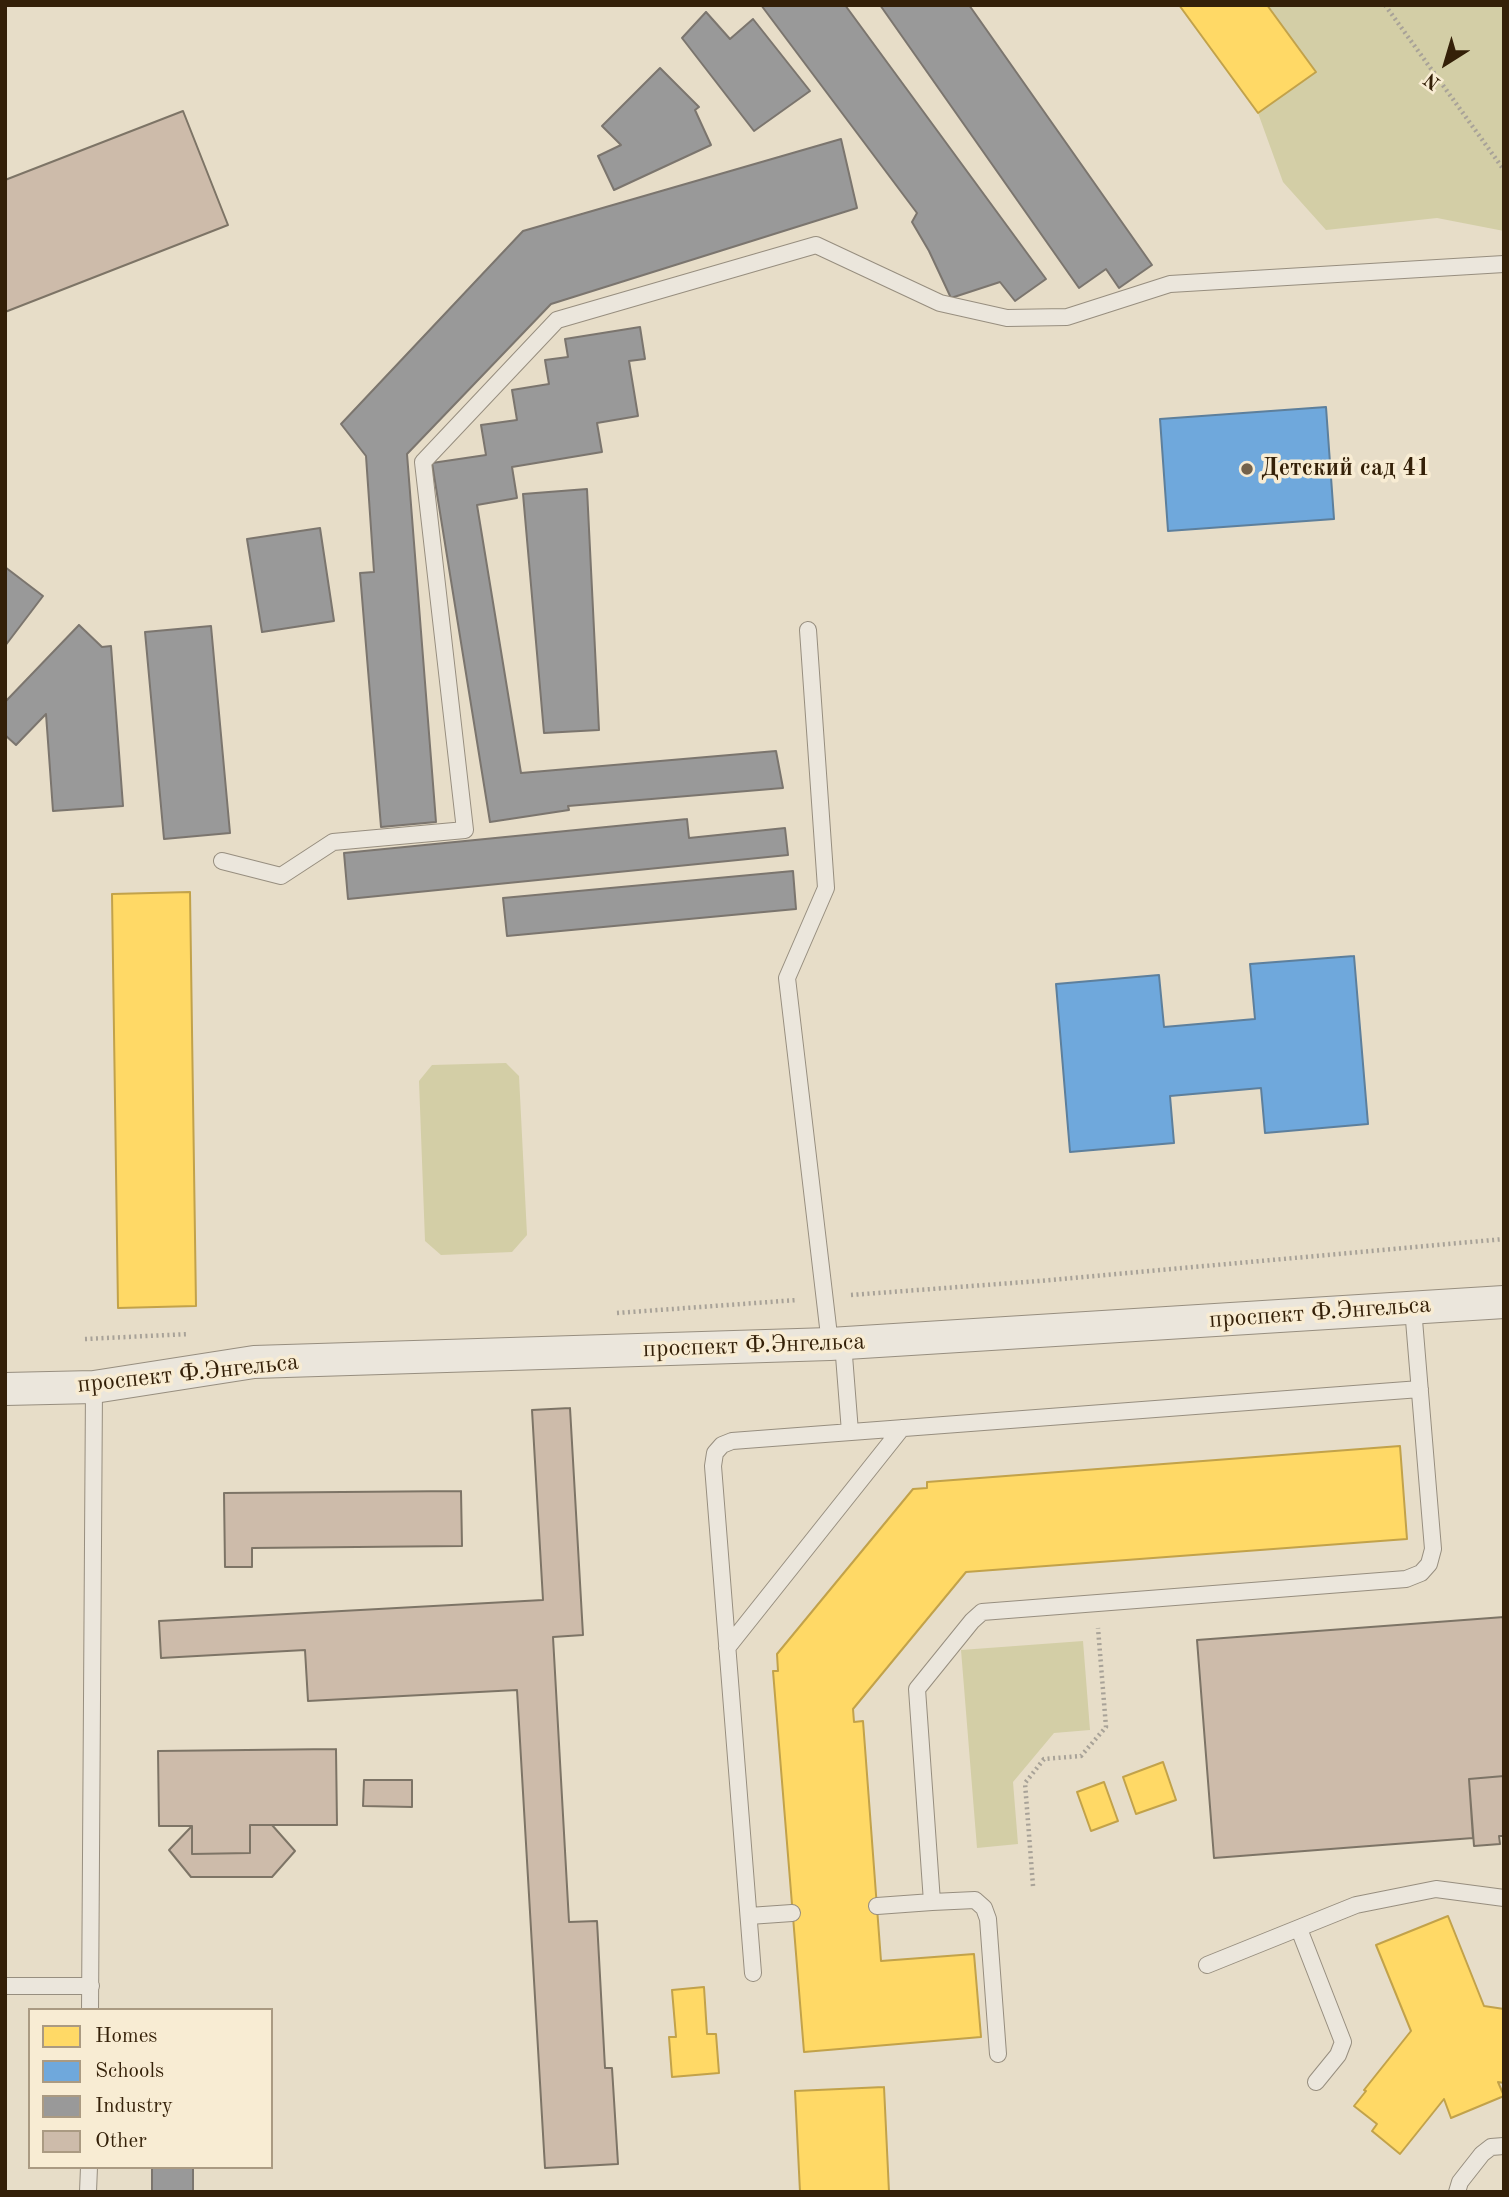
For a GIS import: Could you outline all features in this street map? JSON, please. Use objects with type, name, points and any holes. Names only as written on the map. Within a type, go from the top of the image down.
[{"type":"street","name":"проспект Ф.Энгельса","points":[[5,1389],[94,1387],[254,1362],[837,1344],[1504,1302]]},
{"type":"lane","points":[[222,862],[281,876],[332,842],[465,830],[423,462],[557,320],[816,246],[940,303],[1007,318],[1067,317],[1170,284],[1504,264]]},
{"type":"lane","points":[[808,629],[826,888],[787,978],[850,1432]]},
{"type":"lane","points":[[932,1902],[917,1689],[982,1612],[1406,1579],[1421,1573],[1429,1564],[1433,1549],[1413,1308]]},
{"type":"lane","points":[[90,2008],[94,1387]]},
{"type":"lane","points":[[753,1973],[713,1466],[715,1452],[722,1445],[733,1441],[1420,1389]]},
{"type":"lane","points":[[727,1648],[902,1428]]},
{"type":"lane","points":[[1208,1965],[1356,1905],[1436,1889],[1504,1898]]},
{"type":"lane","points":[[877,1906],[975,1900],[984,1908],[988,1919],[998,2053]]},
{"type":"lane","points":[[749,1916],[792,1913]]},
{"type":"lane","points":[[1299,1929],[1343,2042],[1338,2055],[1316,2082]]},
{"type":"lane","points":[[5,1986],[91,1986]]},
{"type":"lane","points":[[1457,2192],[1460,2182],[1482,2154],[1491,2147],[1504,2146]]},
{"type":"lane","points":[[89,2169],[89,2192]]},
{"type":"path","points":[[1385,5],[1504,170]]},
{"type":"path","points":[[1033,1886],[1025,1783],[1044,1759],[1082,1756],[1106,1727],[1096,1603]]},
{"type":"shaded area","points":[[1267,5],[1504,5],[1504,231],[1437,218],[1326,230],[1283,182],[1258,113],[1315,72]]},
{"type":"shaded area","points":[[506,1063],[519,1076],[527,1235],[512,1252],[441,1255],[425,1241],[419,1081],[432,1065]]},
{"type":"shaded area","points":[[1083,1641],[1090,1730],[1054,1733],[1013,1782],[1018,1844],[977,1848],[961,1650]]},
{"type":"building: Homes","points":[[1179,5],[1267,5],[1316,72],[1258,113]]},
{"type":"building: Homes","points":[[190,892],[196,1306],[118,1308],[112,894]]},
{"type":"building: Homes","points":[[1400,1446],[1407,1539],[966,1572],[853,1709],[854,1722],[863,1721],[881,1961],[974,1954],[981,2037],[804,2052],[773,1671],[778,1671],[777,1654],[913,1489],[927,1488],[927,1482]]},
{"type":"building: Homes","points":[[1163,1762],[1176,1800],[1136,1814],[1123,1777]]},
{"type":"building: Homes","points":[[1104,1782],[1118,1821],[1091,1831],[1077,1792]]},
{"type":"building: Homes","points":[[1448,1916],[1484,2006],[1504,2009],[1504,2083],[1498,2082],[1504,2096],[1451,2118],[1444,2099],[1400,2154],[1372,2131],[1377,2124],[1354,2106],[1411,2031],[1376,1945]]},
{"type":"building: Homes","points":[[704,1987],[707,2034],[716,2034],[719,2073],[672,2077],[669,2037],[676,2037],[672,1990]]},
{"type":"building: Homes","points":[[884,2087],[889,2192],[800,2192],[795,2091]]},
{"type":"building: Schools","name":"Детский сад 41","points":[[1326,407],[1334,519],[1168,531],[1160,419]]},
{"type":"building: Schools","points":[[1354,956],[1368,1124],[1265,1133],[1261,1088],[1170,1096],[1174,1143],[1070,1152],[1056,984],[1159,975],[1164,1027],[1255,1019],[1250,964]]},
{"type":"building: Industry","points":[[761,5],[845,5],[1046,279],[1015,301],[1000,282],[951,298],[912,222],[917,213]]},
{"type":"building: Industry","points":[[880,5],[969,5],[1152,265],[1119,288],[1106,269],[1079,288]]},
{"type":"building: Industry","points":[[706,12],[730,39],[753,19],[810,91],[754,131],[682,38]]},
{"type":"building: Industry","points":[[660,68],[699,107],[695,110],[711,145],[614,190],[598,156],[621,145],[602,126]]},
{"type":"building: Industry","points":[[841,139],[857,208],[551,304],[407,454],[436,822],[381,827],[360,573],[374,572],[366,456],[341,424],[523,231]]},
{"type":"building: Industry","points":[[640,327],[645,359],[629,361],[638,416],[597,423],[602,452],[512,467],[517,498],[477,505],[521,773],[776,751],[783,788],[568,806],[569,810],[490,822],[432,463],[486,455],[481,425],[517,420],[512,390],[549,384],[545,360],[568,357],[565,339]]},
{"type":"building: Industry","points":[[587,489],[599,730],[544,733],[523,494]]},
{"type":"building: Industry","points":[[320,528],[334,621],[262,632],[247,539]]},
{"type":"building: Industry","points":[[5,567],[43,596],[5,646]]},
{"type":"building: Industry","points":[[79,625],[102,647],[111,646],[123,806],[53,811],[46,714],[16,745],[5,735],[5,702]]},
{"type":"building: Industry","points":[[211,626],[230,833],[164,839],[145,632]]},
{"type":"building: Industry","points":[[687,819],[689,838],[785,828],[788,855],[348,899],[344,853]]},
{"type":"building: Industry","points":[[793,871],[796,909],[507,936],[503,898]]},
{"type":"building: Industry","points":[[152,2169],[193,2169],[193,2192],[152,2192]]},
{"type":"building: Other","points":[[183,111],[228,225],[5,312],[5,180]]},
{"type":"building: Other","points":[[570,1408],[583,1635],[553,1637],[569,1922],[597,1921],[605,2068],[612,2068],[618,2164],[545,2168],[517,1690],[308,1701],[305,1650],[161,1658],[159,1621],[543,1600],[532,1410]]},
{"type":"building: Other","points":[[461,1491],[462,1546],[252,1548],[252,1567],[225,1567],[224,1493]]},
{"type":"building: Other","points":[[1504,1617],[1504,1776],[1469,1779],[1473,1838],[1214,1858],[1197,1640]]},
{"type":"building: Other","points":[[336,1749],[337,1825],[250,1825],[250,1853],[192,1854],[192,1826],[159,1826],[158,1751]]},
{"type":"building: Other","points":[[1504,1776],[1504,1836],[1499,1836],[1500,1844],[1474,1846],[1469,1779]]},
{"type":"building: Other","points":[[364,1780],[412,1780],[412,1807],[363,1806]]},
{"type":"building: Other","points":[[250,1825],[272,1825],[295,1851],[272,1877],[191,1877],[169,1850],[192,1826],[192,1854],[250,1853]]},
{"type":"place","name":"Детский сад 41","points":[[1247,469]]}]
